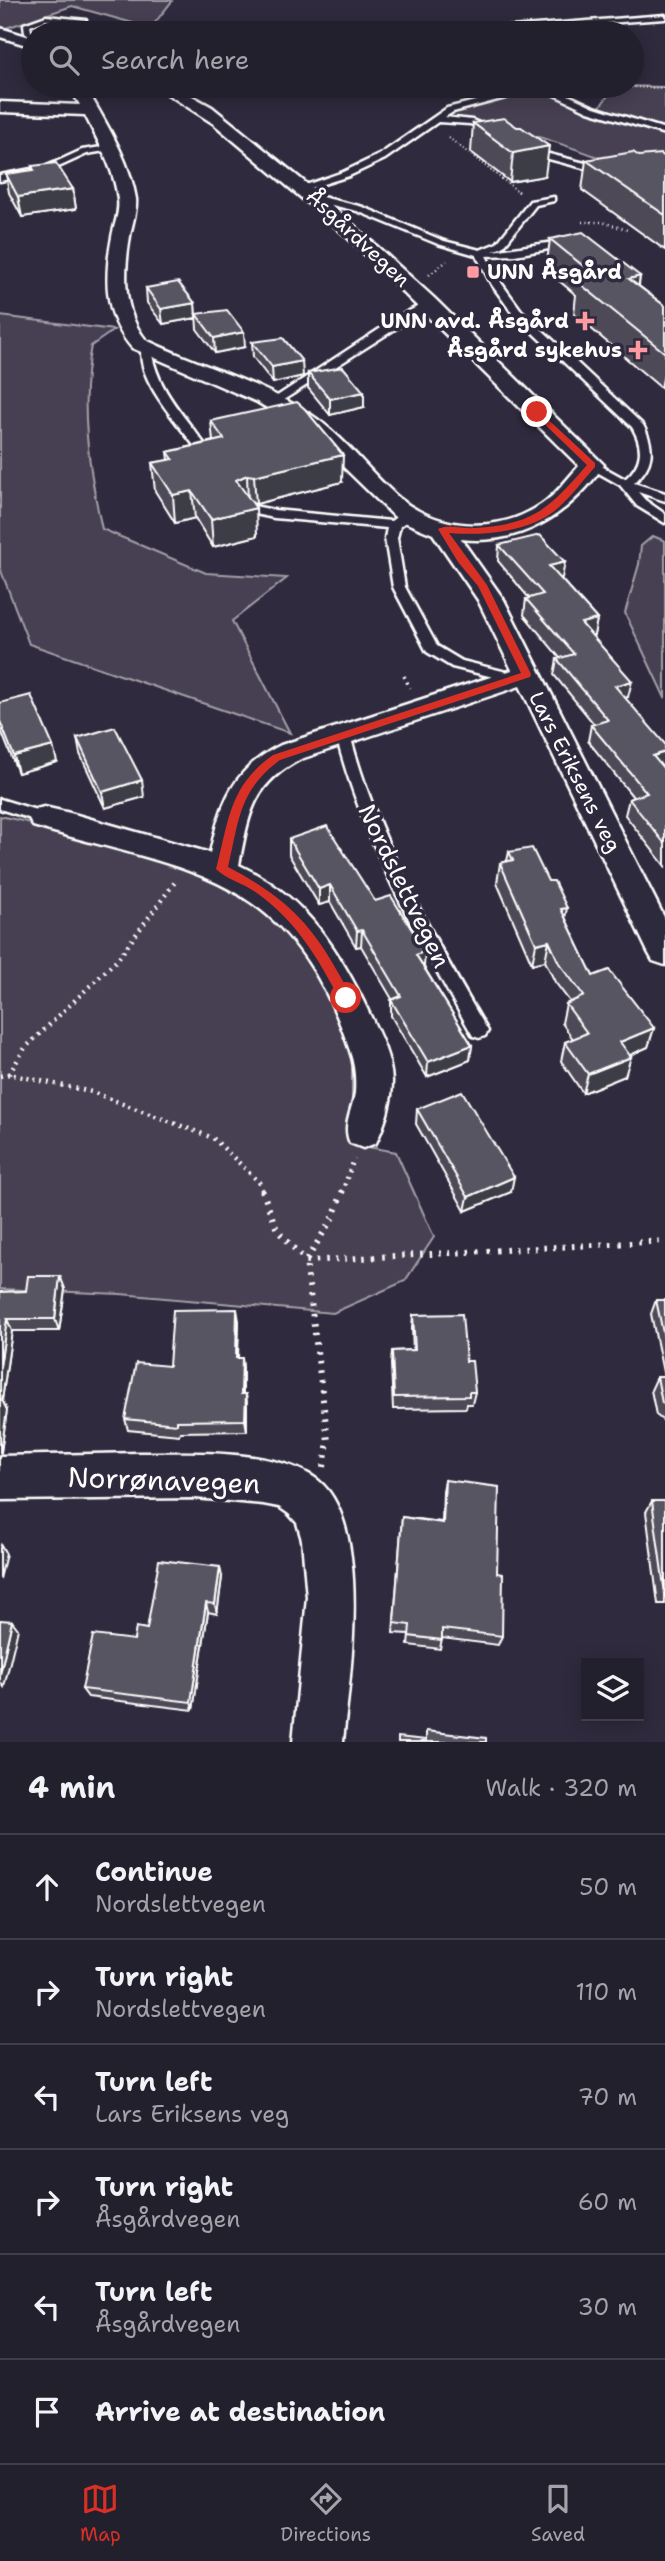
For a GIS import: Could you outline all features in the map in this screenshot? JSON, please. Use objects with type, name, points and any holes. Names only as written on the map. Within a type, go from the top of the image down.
[{"type":"street","points":[[0,32],[21,39]]},
{"type":"street","points":[[83,98],[120,175],[127,200],[117,260],[117,284],[121,315],[129,334],[146,348],[273,402],[307,422],[327,438],[390,502],[400,520],[442,529],[498,529],[536,518],[555,506],[592,465]]},
{"type":"street","name":"Åsgårdvegen","points":[[183,98],[214,116],[311,193],[592,465]]},
{"type":"street","points":[[0,107],[89,110]]},
{"type":"street","name":"Lars Eriksens veg","points":[[442,529],[461,560],[482,585],[522,677],[665,952]]},
{"type":"street","points":[[207,864],[239,798],[257,772],[277,757],[522,677]]},
{"type":"street","points":[[44,818],[113,834],[207,864],[257,887],[299,922],[330,967],[362,1036],[376,1075],[374,1099],[363,1132]]},
{"type":"street","name":"Norrønavegen","points":[[0,1478],[186,1475],[252,1480],[286,1487],[304,1497],[317,1513]]},
{"type":"street","points":[[317,1513],[325,1541],[330,1608],[318,1742]]},
{"type":"lane","points":[[35,21],[52,18],[83,20]]},
{"type":"lane","points":[[620,21],[665,18]]},
{"type":"lane","points":[[311,193],[382,157],[436,118],[481,98]]},
{"type":"lane","points":[[567,98],[603,113],[665,132]]},
{"type":"lane","points":[[436,118],[472,122],[501,137]]},
{"type":"lane","points":[[0,178],[49,168],[85,152],[108,148]]},
{"type":"lane","points":[[520,148],[570,163],[610,171]]},
{"type":"lane","points":[[311,193],[480,253],[514,253],[580,242]]},
{"type":"lane","points":[[480,253],[500,245],[533,203],[551,199]]},
{"type":"lane","points":[[480,253],[497,285],[517,312],[637,425],[645,437],[648,457],[644,468],[625,484]]},
{"type":"lane","points":[[273,402],[428,305]]},
{"type":"lane","points":[[146,348],[146,361],[151,374],[178,419],[205,453]]},
{"type":"lane","points":[[592,465],[625,484],[665,497]]},
{"type":"lane","points":[[625,484],[642,503],[665,519]]},
{"type":"lane","points":[[249,509],[274,514],[400,520],[391,538],[399,587],[432,649],[457,664],[522,677]]},
{"type":"lane","name":"Nordslettvegen","points":[[343,735],[350,765],[385,853],[433,952],[479,1031]]},
{"type":"lane","points":[[0,804],[44,818]]},
{"type":"path","points":[[644,87],[665,88]]},
{"type":"path","points":[[472,122],[448,132],[448,137],[533,203]]},
{"type":"path","points":[[582,222],[602,222],[628,230]]},
{"type":"path","points":[[411,289],[465,248]]},
{"type":"path","points":[[9,1074],[25,1048],[117,960],[207,864]]},
{"type":"path","points":[[0,1076],[9,1074],[92,1092],[212,1138],[259,1182],[277,1230],[306,1261]]},
{"type":"path","points":[[317,1513],[328,1441],[306,1261],[333,1217],[363,1132]]},
{"type":"path","points":[[306,1261],[665,1241]]},
{"type":"shaded area","points":[[0,0],[172,1],[156,21],[126,21],[72,6],[0,30]]},
{"type":"shaded area","points":[[644,87],[665,87],[665,184],[557,143],[501,127],[446,116],[497,98],[562,98],[596,112],[606,98],[644,98]]},
{"type":"shaded area","points":[[0,316],[114,330],[91,346],[87,368],[87,438],[102,529],[206,573],[287,578],[232,621],[290,733],[29,644],[0,568]]},
{"type":"shaded area","points":[[653,536],[665,541],[665,698],[625,613],[639,564],[641,546]]},
{"type":"shaded area","points":[[0,816],[116,842],[212,873],[297,932],[352,1043],[352,1112],[363,1146],[396,1152],[434,1237],[405,1281],[333,1313],[120,1294],[0,1289]]},
{"type":"building","points":[[504,118],[549,146],[513,153],[473,123]]},
{"type":"building","points":[[633,152],[639,156],[661,154],[665,157],[665,215],[586,160]]},
{"type":"building","points":[[56,163],[73,189],[18,197],[6,174],[34,170],[32,166]]},
{"type":"building","points":[[583,232],[640,276],[629,279],[665,306],[665,353],[578,282],[598,278],[550,239]]},
{"type":"building","points":[[178,282],[195,303],[161,309],[146,288]]},
{"type":"building","points":[[227,310],[244,332],[214,338],[196,314]]},
{"type":"building","points":[[283,338],[302,361],[272,367],[252,342]]},
{"type":"building","points":[[343,367],[364,392],[330,399],[308,373]]},
{"type":"building","points":[[297,402],[343,455],[254,476],[247,475],[236,480],[256,508],[211,519],[192,491],[173,495],[152,463],[173,459],[168,452],[224,439],[211,421]]},
{"type":"building","points":[[540,535],[565,562],[549,566],[597,619],[581,623],[632,681],[615,686],[665,744],[665,752],[653,756],[665,770],[665,844],[629,799],[647,793],[591,725],[608,720],[557,659],[574,654],[526,599],[543,594],[499,545]]},
{"type":"building","points":[[31,695],[53,746],[14,756],[0,721],[0,703]]},
{"type":"building","points":[[115,727],[142,780],[102,792],[77,738]]},
{"type":"building","points":[[327,826],[375,901],[391,896],[425,951],[416,955],[472,1045],[428,1062],[391,1000],[401,996],[362,930],[357,931],[330,885],[319,889],[289,839]]},
{"type":"building","points":[[532,848],[548,881],[554,881],[567,908],[561,909],[593,976],[609,970],[654,1028],[620,1042],[631,1057],[588,1074],[565,1042],[587,1033],[566,1004],[584,996],[559,963],[549,941],[536,944],[500,863],[513,860],[509,852]]},
{"type":"building","points":[[462,1091],[514,1177],[468,1197],[417,1109]]},
{"type":"building","points":[[28,1276],[60,1276],[55,1319],[7,1319],[0,1366],[0,1292],[26,1291]]},
{"type":"building","points":[[656,1300],[665,1300],[665,1342]]},
{"type":"building","points":[[237,1309],[236,1358],[242,1358],[241,1394],[246,1394],[245,1420],[177,1421],[177,1424],[125,1419],[136,1363],[169,1366],[173,1310]]},
{"type":"building","points":[[462,1314],[466,1361],[472,1361],[475,1392],[469,1392],[469,1396],[394,1397],[392,1351],[415,1350],[413,1315]]},
{"type":"building","points":[[657,1377],[665,1377],[665,1405],[662,1403]]},
{"type":"building","points":[[445,1480],[499,1487],[497,1573],[503,1574],[502,1636],[442,1629],[442,1640],[409,1636],[410,1625],[394,1623],[402,1517],[443,1523]]},
{"type":"building","points":[[652,1501],[665,1501],[665,1594]]},
{"type":"building","points":[[159,1560],[220,1567],[215,1604],[206,1603],[191,1702],[82,1689],[93,1635],[134,1640],[136,1627],[147,1629]]},
{"type":"building","points":[[0,1620],[12,1621],[0,1674]]},
{"type":"building","points":[[426,1731],[486,1738],[486,1742],[398,1742],[398,1737],[426,1740]]},
{"type":"place","name":"UNN Åsgård","points":[[473,272]]},
{"type":"place","name":"UNN avd. Åsgård","points":[[585,321]]},
{"type":"place","name":"Åsgård sykehus","points":[[638,350]]},
{"type":"route","points":[[346,998],[330,967],[299,922],[257,887],[222,869],[239,798],[257,772],[277,757],[509,682],[526,674],[491,600],[442,529],[498,529],[526,523],[555,506],[592,465],[537,412]]}]
